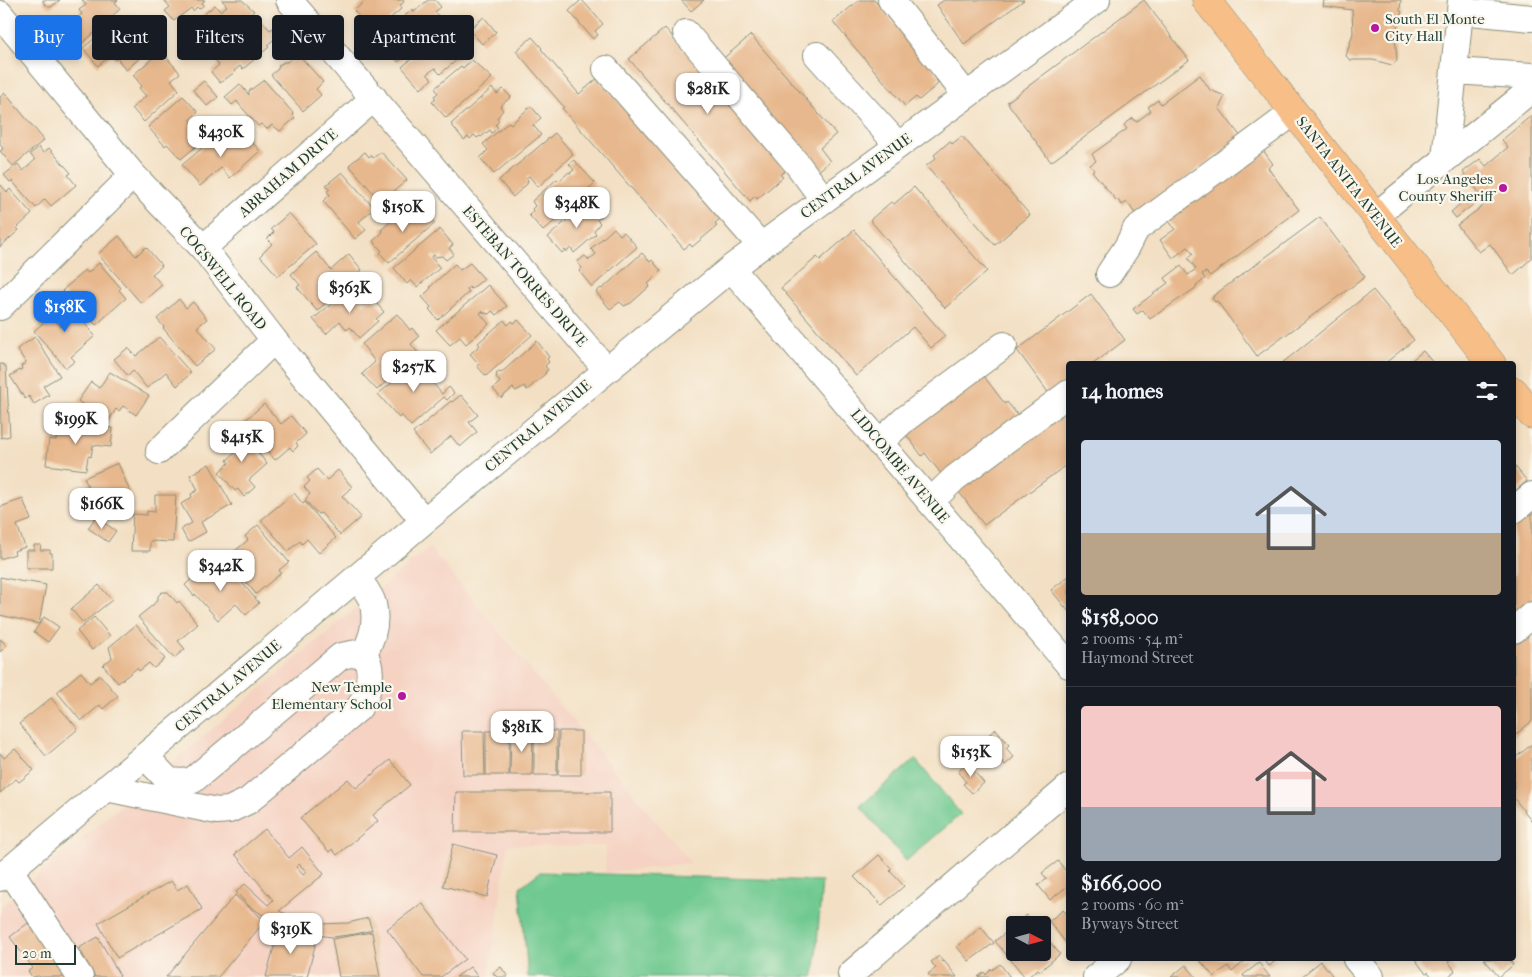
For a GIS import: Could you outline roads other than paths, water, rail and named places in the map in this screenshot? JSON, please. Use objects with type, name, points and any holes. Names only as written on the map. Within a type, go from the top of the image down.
[{"type":"main road","name":"SANTA ANITA AVENUE","points":[[1206,0],[1490,361]]},
{"type":"street","name":"ESTEBAN TORRES DRIVE","points":[[288,0],[606,369]]},
{"type":"street","points":[[891,0],[966,95]]},
{"type":"street","name":"CENTRAL AVENUE","points":[[5,874],[357,577],[730,268],[1097,0]]},
{"type":"street","points":[[1445,159],[1460,6],[1532,18]]},
{"type":"street","name":"COGSWELL ROAD","points":[[0,14],[133,175],[203,248],[274,340],[424,521]]},
{"type":"street","points":[[686,33],[798,165],[824,200]]},
{"type":"street","points":[[818,55],[898,145]]},
{"type":"street","points":[[606,69],[761,246]]},
{"type":"street","points":[[1454,71],[1532,76]]},
{"type":"street","points":[[1375,216],[1532,89]]},
{"type":"street","name":"ABRAHAM DRIVE","points":[[203,248],[374,98]]},
{"type":"street","points":[[1109,274],[1127,247],[1136,229],[1294,112]]},
{"type":"street","points":[[0,307],[133,175]]},
{"type":"street","name":"LIDCOMBE AVENUE","points":[[730,268],[1066,661]]},
{"type":"street","points":[[159,452],[274,340]]},
{"type":"street","points":[[879,443],[905,419],[1004,346]]},
{"type":"street","points":[[930,502],[955,478],[1066,395]]},
{"type":"street","points":[[1516,508],[1532,495]]},
{"type":"street","points":[[357,577],[373,603],[374,610],[373,638],[364,654]]},
{"type":"street","points":[[1516,628],[1532,615]]},
{"type":"street","points":[[106,788],[217,811],[229,810],[248,800],[360,708],[366,697],[371,676],[369,662],[364,654],[357,653],[342,656],[193,780],[184,782],[169,781],[145,756]]},
{"type":"street","points":[[851,974],[1066,790]]},
{"type":"street","points":[[5,874],[80,977]]},
{"type":"street","points":[[1096,977],[1116,961]]},
{"type":"street","points":[[1358,961],[1371,977]]},
{"type":"place","name":"South El Monte City Hall","points":[[1375,28]]},
{"type":"place","name":"Los Angeles County Sheriff","points":[[1503,188]]},
{"type":"place","name":"New Temple Elementary School","points":[[402,696]]}]
